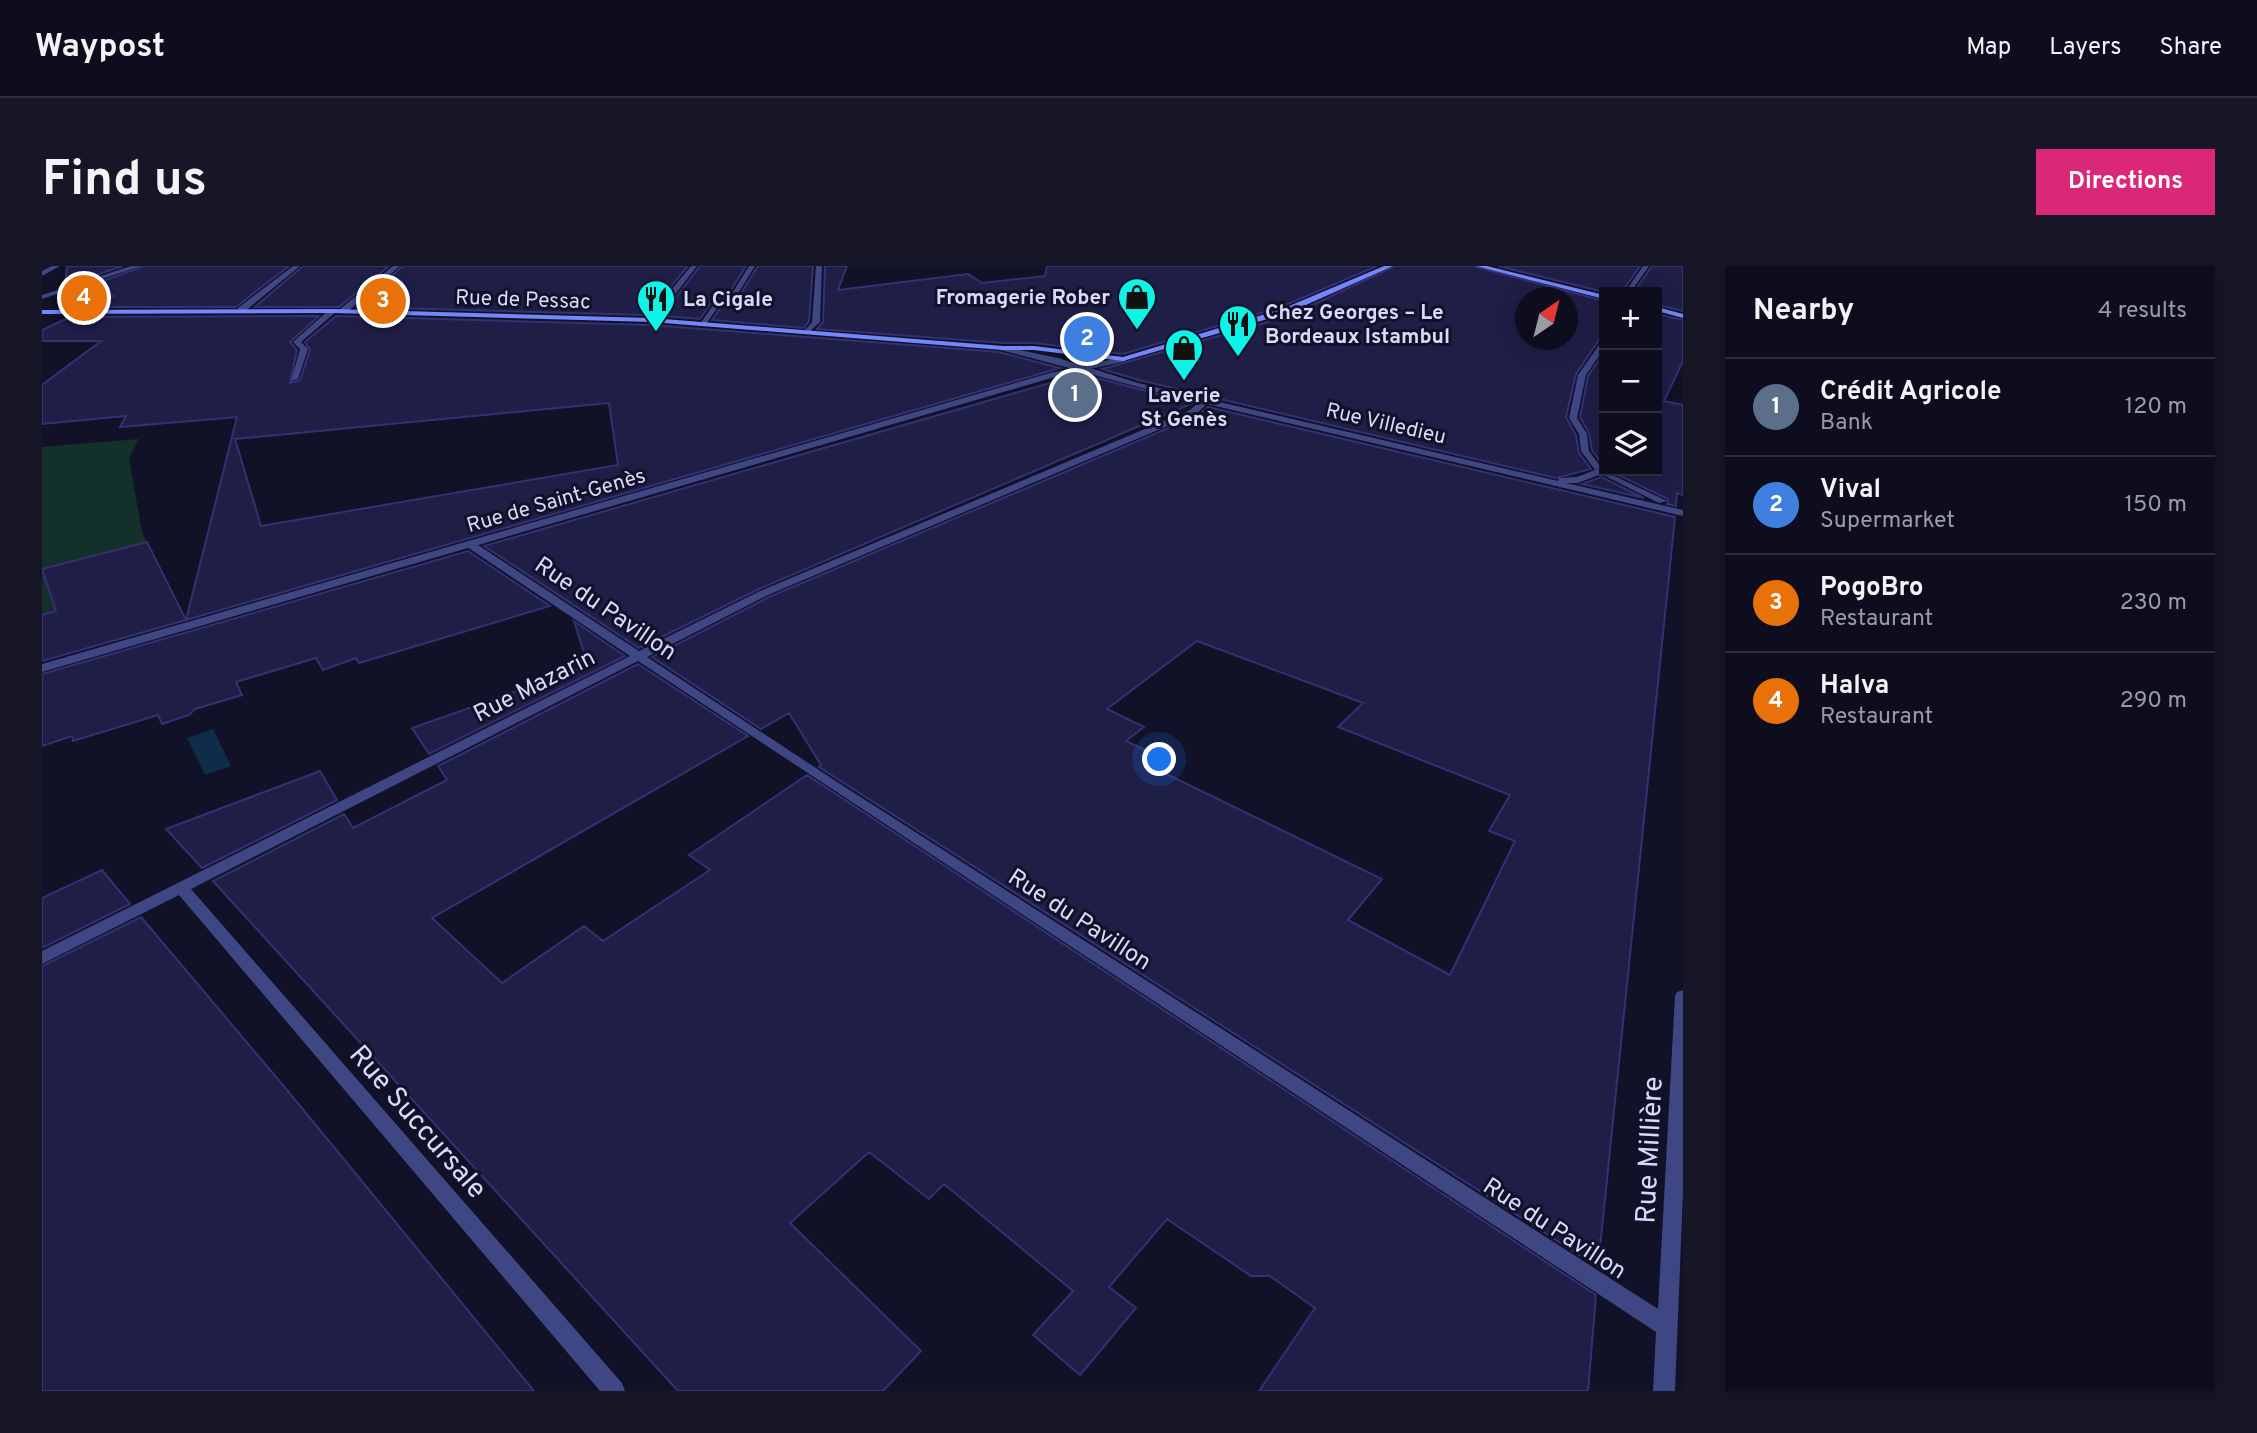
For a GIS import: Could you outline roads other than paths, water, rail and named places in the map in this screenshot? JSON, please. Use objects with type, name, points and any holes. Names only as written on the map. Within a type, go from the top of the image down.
[{"type":"main road","points":[[1123,359],[1285,311],[1390,266]]},
{"type":"main road","points":[[1479,266],[1599,294]]},
{"type":"main road","points":[[1510,266],[1599,293]]},
{"type":"main road","points":[[1662,310],[1683,316]]},
{"type":"main road","name":"Rue de Pessac","points":[[42,312],[343,311],[651,320],[1084,352],[1123,359]]},
{"type":"street","points":[[42,274],[57,266]]},
{"type":"street","points":[[42,297],[138,266]]},
{"type":"street","points":[[241,310],[297,266]]},
{"type":"street","points":[[343,311],[397,266]]},
{"type":"street","points":[[651,320],[694,266]]},
{"type":"street","points":[[703,323],[718,302],[730,302],[752,266]]},
{"type":"street","points":[[808,331],[816,322],[819,266]]},
{"type":"street","points":[[1631,287],[1646,266]]},
{"type":"street","points":[[294,379],[304,349],[297,342],[333,311]]},
{"type":"street","name":"Rue de Pessac","points":[[1003,348],[1080,369]]},
{"type":"street","points":[[1599,469],[1592,463],[1586,451],[1583,434],[1573,418],[1582,375],[1600,350]]},
{"type":"street","name":"Rue de Saint-Genès","points":[[42,668],[1080,369],[1123,359]]},
{"type":"street","name":"Rue Villedieu","points":[[1080,369],[1206,401],[1683,511]]},
{"type":"street","name":"Rue Mazarin","points":[[42,958],[764,593],[1193,412],[1206,401]]},
{"type":"street","points":[[1536,477],[1578,480],[1599,472]]},
{"type":"street","points":[[1611,476],[1683,511]]},
{"type":"street","name":"Rue du Pavillon","points":[[471,545],[881,817],[1667,1327]]},
{"type":"street","name":"Rue Succursale","points":[[181,888],[614,1391]]},
{"type":"street","name":"Rue Millière","points":[[1664,1391],[1680,1151],[1683,996]]},
{"type":"water","points":[[213,729],[231,766],[205,775],[187,738]]},
{"type":"place","name":"Halva","points":[[84,298]]},
{"type":"place","name":"PogoBro","points":[[383,301]]},
{"type":"place","name":"Fromagerie Rober","points":[[1137,331]]},
{"type":"place","name":"La Cigale","points":[[656,333]]},
{"type":"place","name":"Vival","points":[[1087,339]]},
{"type":"place","name":"Chez Georges – Le Bordeaux Istambul","points":[[1238,358]]},
{"type":"place","name":"Laverie St Genès","points":[[1184,382]]},
{"type":"place","name":"Crédit Agricole","points":[[1075,395]]}]
